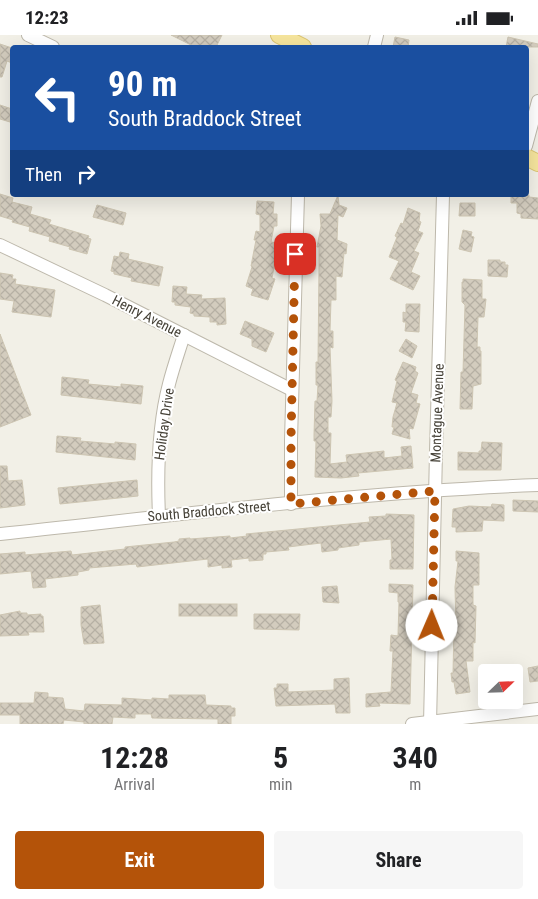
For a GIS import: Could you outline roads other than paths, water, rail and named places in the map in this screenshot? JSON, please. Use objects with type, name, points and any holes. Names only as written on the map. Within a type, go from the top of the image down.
[{"type":"main road","points":[[279,35],[299,45]]},
{"type":"street","points":[[28,35],[49,45]]},
{"type":"street","points":[[529,135],[538,101]]},
{"type":"street","points":[[291,504],[292,390],[298,197]]},
{"type":"street","name":"Montague Avenue","points":[[430,723],[444,197]]},
{"type":"street","name":"Henry Avenue","points":[[0,245],[292,390]]},
{"type":"street","name":"Holiday Drive","points":[[159,516],[157,475],[162,430],[169,385],[184,335]]},
{"type":"street","name":"South Braddock Street","points":[[0,534],[159,516],[435,491],[538,485]]},
{"type":"street","points":[[412,724],[538,709]]}]
